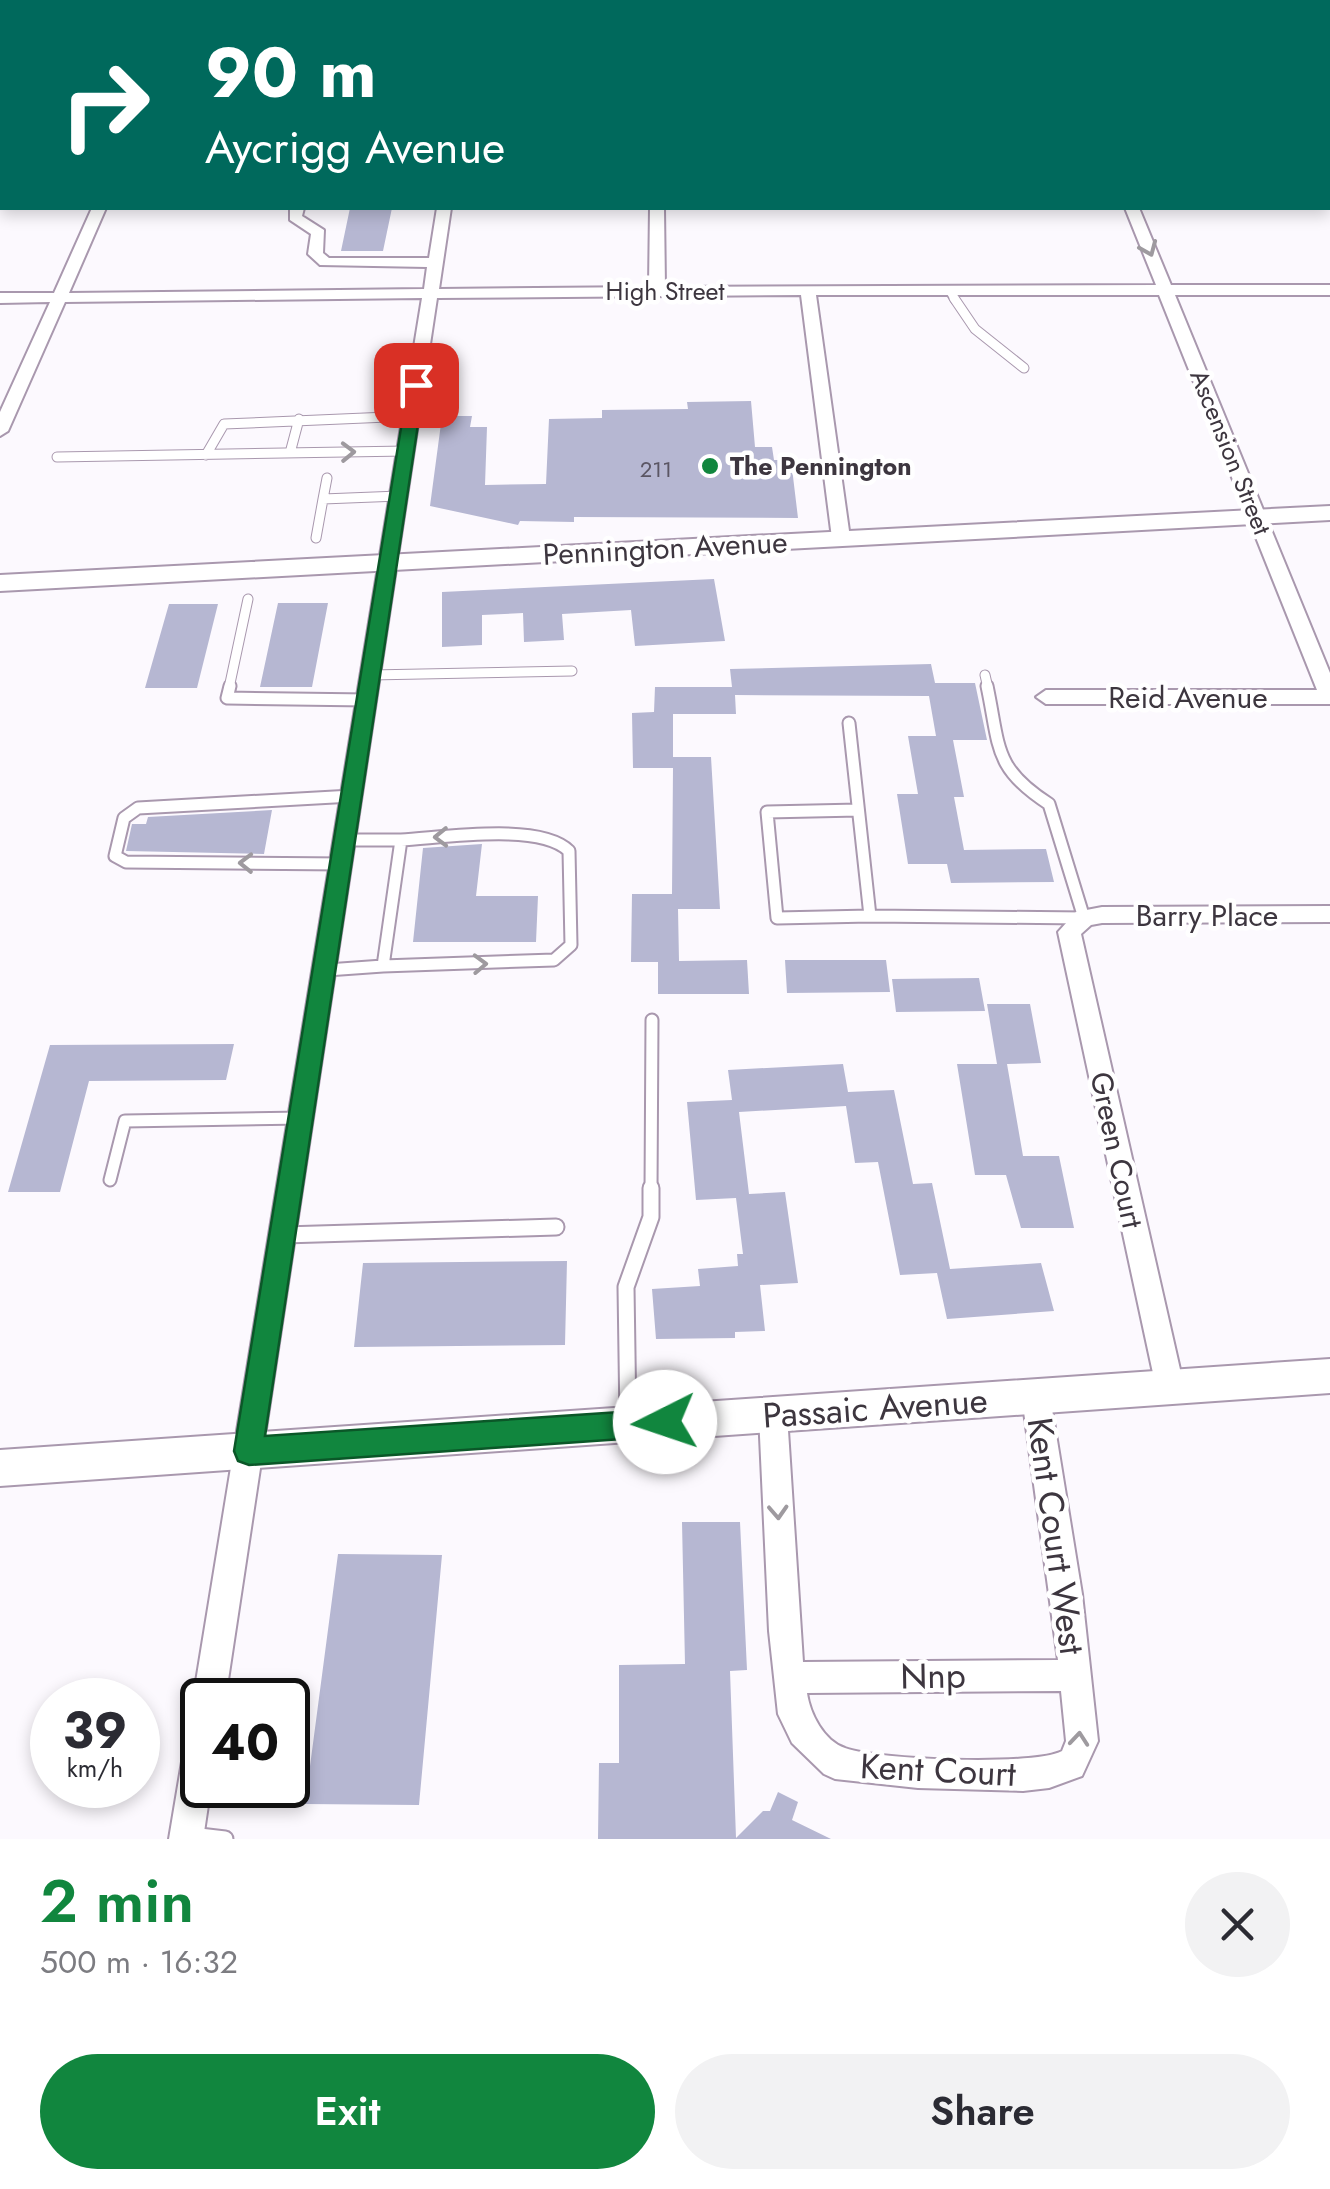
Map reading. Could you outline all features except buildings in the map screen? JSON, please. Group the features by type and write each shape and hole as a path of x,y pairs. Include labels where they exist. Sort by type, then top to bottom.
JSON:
{"street":[{"path":"2,420 98,210"},
{"path":"296,210 294,217 319,232 315,254 325,262 435,263"},
{"path":"212,1678 346,852 444,210"},
{"path":"657,291 658,210"},
{"name":"Ascension Street","path":"1133,210 1330,697"},
{"path":"808,290 841,538"},
{"name":"High Street","path":"0,298 808,290 1330,290"},
{"name":"Pennington Avenue","path":"0,583 1330,513"},
{"name":"Reid Avenue","path":"1046,697 1330,697"},
{"name":"Barry Place","path":"1084,918 1330,914"},
{"name":"Green Court","path":"1084,918 1069,932 1170,1388"},
{"name":"Passaic Avenue","path":"0,1468 1330,1376"},
{"name":"Kent Court West","path":"1036,1397 1068,1594 1075,1675"},
{"name":"Kent Court","path":"774,1415 794,1714 803,1732 835,1763 1028,1776 1064,1769 1076,1761 1082,1741 1075,1675"},
{"name":"Nnp","path":"790,1678 1075,1675"},
{"path":"186,1837 191,1808"}],"lane":[{"path":"948,290 975,329 1024,368"},
{"path":"206,454 224,424 411,416"},
{"path":"290,453 299,419"},
{"path":"56,457 406,451"},
{"path":"316,538 328,478"},
{"path":"324,500 399,496"},
{"path":"248,598 226,698 368,700"},
{"path":"372,676 572,671"},
{"path":"858,810 767,812 778,918 1084,918 1048,804 1016,783 1003,763 986,676"},
{"path":"849,723 870,916"},
{"path":"327,970 554,960 570,946 570,851 558,840 536,836 401,840 346,852 126,862 115,856 124,818 138,808 354,796"},
{"path":"383,966 401,840"},
{"path":"628,1425 626,1287 651,1217 652,1020"},
{"path":"110,1180 125,1121 303,1118"},
{"path":"284,1236 556,1227"},
{"path":"186,1837 225,1839"}],"place":[{"name":"The Pennington","path":"710,466"}],"route":[{"path":"416,385 348,840 249,1451 665,1422"}]}
